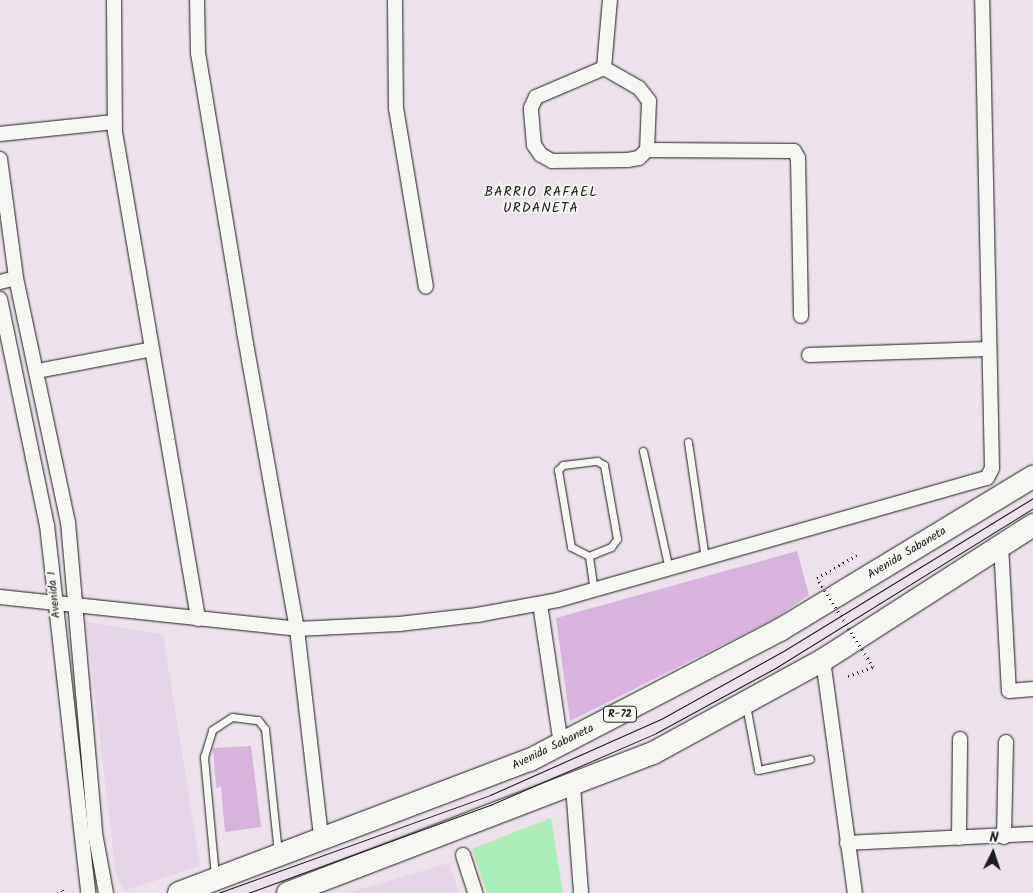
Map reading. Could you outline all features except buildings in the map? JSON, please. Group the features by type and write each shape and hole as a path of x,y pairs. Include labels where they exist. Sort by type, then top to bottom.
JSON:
{"main road":[{"name":"Avenida Sabaneta","path":"179,893 321,837 530,760 780,630 1033,477"},
{"path":"288,893 310,889 653,754 823,660 1033,524"}],"street":[{"path":"114,0 114,122 198,619"},
{"path":"198,0 198,53 245,342 297,628 321,837"},
{"path":"395,0 396,108 426,287"},
{"path":"604,68 610,0"},
{"path":"0,598 54,605 297,628 399,624 540,604 987,478 992,468 982,0"},
{"path":"604,68 639,88 649,101 647,150 639,158 628,160 552,161 541,155 534,145 531,108 536,97 604,68"},
{"path":"0,134 114,122"},
{"path":"647,150 794,152 798,158 801,316"},
{"path":"0,159 16,278 38,371 68,522 95,833 106,893"},
{"path":"0,282 16,278"},
{"name":"Avenida 1","path":"0,299 47,525 54,605 88,893"},
{"path":"38,371 152,349"},
{"path":"809,354 988,349"},
{"path":"29,439 50,434"},
{"path":"1001,546 1010,691 1033,690"},
{"path":"540,604 561,744"},
{"path":"823,660 855,893"},
{"path":"959,838 960,738"},
{"path":"1004,837 1006,742"},
{"path":"573,786 582,893"},
{"path":"848,843 1004,837 1033,834"},
{"path":"463,855 475,893"}],"lane":[{"path":"688,442 705,559"},
{"path":"643,451 669,569"},
{"path":"597,461 604,465 617,539 611,547 589,556 571,547 558,470 563,465 597,461"},
{"path":"589,556 594,590"},
{"path":"746,702 758,770 810,758"},
{"path":"216,879 204,757 212,730 232,717 258,720 265,729 278,855"}],"path":[{"path":"848,676 873,667 817,578 857,555"},
{"path":"58,893 63,892"}],"shaded area":[{"path":"86,622 163,634 200,866 124,891 116,875"},
{"path":"449,863 459,893 347,893"}],"green space":[{"path":"551,818 563,893 487,893 472,849"}],"tram line":[{"path":"218,893 490,795 661,719 785,650 1033,498"},
{"path":"248,893 490,805 656,733 777,667 1033,508"}],"district":[{"name":"BARRIO RAFAEL URDANETA","path":"541,200"}]}
